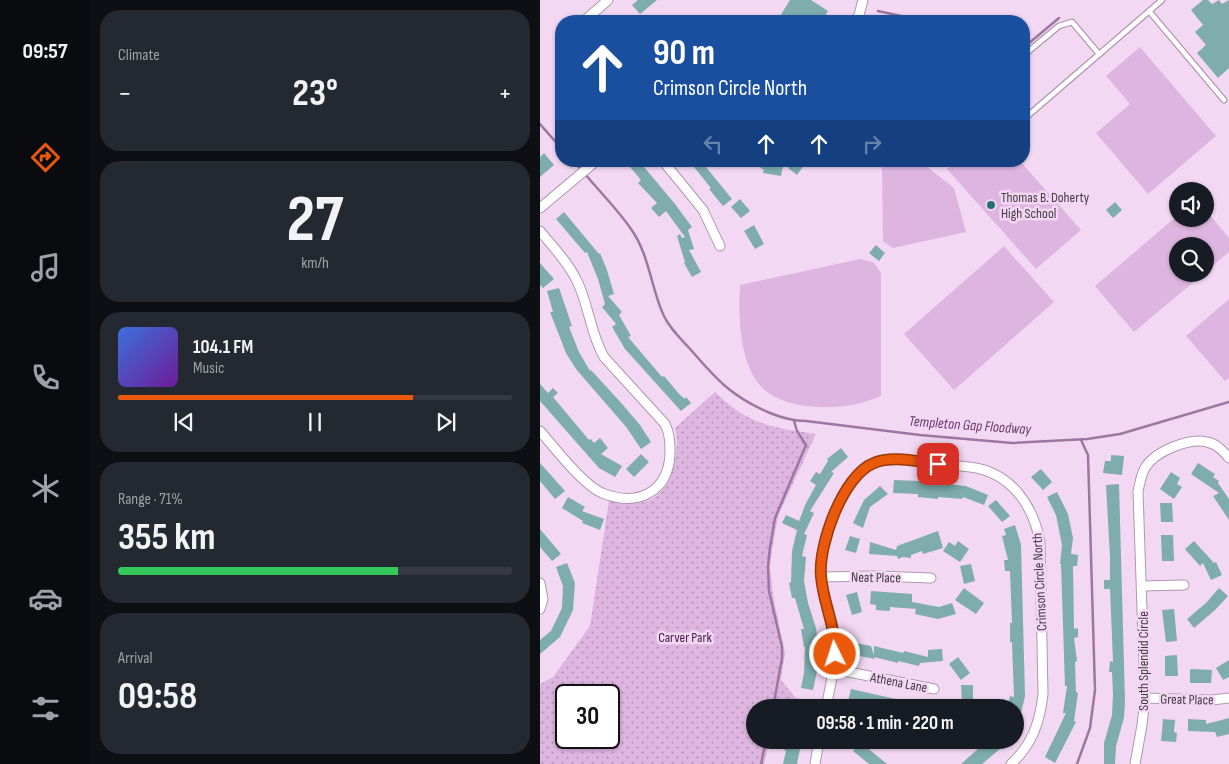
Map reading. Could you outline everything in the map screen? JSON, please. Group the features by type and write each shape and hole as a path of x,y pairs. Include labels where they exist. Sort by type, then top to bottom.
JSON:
{"street":[{"path":"591,15 608,0"},
{"path":"859,15 864,0"},
{"path":"540,208 589,167"},
{"path":"668,167 703,210 720,246"},
{"path":"540,231 568,266 577,281 597,345 604,357 662,420 667,429 670,459 662,481 647,495 634,498 620,498 601,492 585,481 540,431"},
{"name":"South Splendid Circle","path":"1134,764 1145,698 1138,491 1140,478 1151,460 1160,453 1190,442 1207,442 1221,449 1229,458"},
{"name":"Crimson Circle North","path":"828,699 834,669 834,634 821,577 821,566 824,541 854,477 873,463 885,460 975,468 1002,479 1023,498 1037,526 1040,542 1042,709 1034,733 1024,751 1011,764"},
{"name":"Neat Place","path":"821,577 931,578"},
{"path":"540,583 543,599 540,609"},
{"path":"1142,586 1184,585"},
{"name":"Athena Lane","path":"834,669 934,688"},
{"name":"Great Place","path":"1145,698 1212,700 1229,698"},
{"path":"815,764 818,749"}],"lane":[{"path":"1030,114 1162,0"},
{"path":"1149,11 1224,100"},
{"path":"1030,50 1059,26 1072,22 1099,54"}],"green space":[{"path":"1140,47 1216,136 1148,194 1096,133 1130,104 1106,76"},
{"path":"882,167 927,167 954,188 966,232 893,248 883,241"},
{"path":"949,167 1025,167 1081,230 1036,269 947,169"},
{"path":"1214,220 1229,238 1229,252 1214,264 1214,237 1169,237 1169,282 1193,282 1134,332 1095,286 1169,223 1169,227 1214,227"},
{"path":"1004,246 1054,302 954,390 904,334"},
{"path":"860,259 873,262 881,273 881,396 866,402 850,405 818,407 791,403 767,392 758,383 751,371 742,342 739,312 740,285"},
{"path":"1229,299 1229,378 1225,381 1186,336"},
{"name":"Carver Park","path":"715,392 738,411 761,423 773,427 816,434 778,516 770,566 773,595 785,653 781,680 796,698 801,699 746,699 746,749 768,749 764,764 540,764 540,684 553,677 590,626 609,501 622,503 645,502 661,492 672,472 677,436 675,428"}],"building":[{"path":"638,0 657,0 640,14 632,5"},
{"path":"790,0 811,0 828,11 826,15 781,15"},
{"path":"1203,0 1208,0 1212,4 1219,0 1222,4 1229,0 1229,68 1218,78 1197,53 1206,45 1195,32 1203,25 1191,10"},
{"path":"544,153 554,165 540,177 540,157"},
{"path":"630,167 644,167 692,227 688,230 694,249 689,250 701,272 692,277 684,263 677,236 680,234 682,238 685,237 666,211 659,217 651,208 657,203 638,183 641,180"},
{"path":"694,167 706,167 732,199 723,206 709,189 711,188"},
{"path":"759,167 783,167 781,176 763,173 764,170"},
{"path":"789,167 803,167 797,175"},
{"path":"740,199 750,211 741,218 731,207"},
{"path":"1115,202 1122,210 1113,218 1106,210"},
{"path":"564,212 600,253 614,294 608,296 622,312 619,315 631,336 628,337 662,377 664,376 680,395 685,399 686,397 691,403 681,411 625,349 612,327 616,324 602,307 605,304 598,279 587,252 585,253 556,219"},
{"path":"754,225 764,244 755,249 744,231"},
{"path":"876,245 885,253 879,261 869,253"},
{"path":"540,263 554,279 543,288 540,285"},
{"path":"559,288 572,326 569,327 579,352 590,371 623,405 651,442 641,449 627,428 576,369 566,353 550,312 553,312 547,291"},
{"path":"540,384 548,393 553,388 558,393 553,397 589,440 591,439 594,443 600,438 608,448 601,454 622,466 615,477 599,468 540,401"},
{"path":"841,448 848,457 831,472 834,473 810,511 814,513 804,534 807,535 802,556 806,557 804,581 818,643 817,671 813,690 801,688 804,673 805,647 801,629 804,629 795,598 792,598 789,583 791,582 792,551 797,530 782,523 786,515 799,521 816,485 810,481 816,472 820,474 828,461 827,459"},
{"path":"641,454 649,462 634,477 626,469"},
{"path":"1111,455 1124,456 1122,475 1103,473 1105,461 1111,461"},
{"path":"540,463 565,491 555,499 540,481"},
{"path":"1198,463 1215,474 1213,477 1219,481 1218,483 1229,499 1229,520 1213,496 1219,493 1191,474"},
{"path":"1041,469 1052,482 1043,490 1031,477"},
{"path":"1171,472 1180,478 1177,484 1182,487 1174,499 1160,489"},
{"path":"894,480 966,486 988,495 984,505 963,497 962,499 938,497 938,499 918,497 918,494 893,493"},
{"path":"1119,484 1125,701 1124,718 1116,746 1115,764 1104,764 1104,743 1112,715 1113,694 1112,672 1109,672 1110,661 1113,662 1110,589 1104,589 1104,580 1110,580 1106,485"},
{"path":"880,486 888,494 870,507 863,528 853,523 864,500"},
{"path":"1057,492 1068,514 1073,538 1071,554 1078,555 1077,566 1073,566 1074,629 1078,628 1078,637 1074,638 1077,661 1075,662 1076,692 1078,693 1074,721 1076,722 1055,763 1045,757 1066,713 1063,713 1067,686 1065,686 1060,564 1062,545 1056,515 1047,497"},
{"path":"568,497 585,507 582,511 604,519 600,530 582,523 583,521 562,508"},
{"path":"996,500 1010,516 1002,522 988,506"},
{"path":"1160,503 1172,503 1173,522 1161,522"},
{"path":"1015,525 1021,545 1024,700 1009,699 1010,696 1014,697 1012,642 1010,642 1010,623 1012,623 1010,571 1005,571 1004,560 1008,560 1002,536 1006,535 1004,529"},
{"path":"540,529 561,554 552,561 540,547"},
{"path":"938,531 943,548 923,554 922,551 911,555 911,558 903,557 898,559 897,556 869,554 870,542 896,550 897,546"},
{"path":"1161,535 1173,535 1174,561 1162,561"},
{"path":"850,536 860,539 856,553 845,550"},
{"path":"958,541 969,549 960,562 943,551 949,542 955,546"},
{"path":"1194,541 1214,563 1216,562 1222,575 1211,580 1203,563 1200,566 1185,549"},
{"path":"567,563 575,583 573,610 560,637 540,654 540,640 551,631 562,608 563,586 556,567"},
{"path":"971,564 975,581 964,584 960,566"},
{"path":"964,588 984,603 976,614 955,600"},
{"path":"1219,588 1228,596 1194,628 1187,619 1206,603"},
{"path":"871,591 912,594 912,602 939,607 952,603 956,614 938,619 915,614 916,609 890,607 890,611 876,610 876,605 870,604"},
{"path":"857,592 862,612 852,615 846,595"},
{"path":"1174,609 1177,641 1166,642 1162,610"},
{"path":"856,643 871,646 874,655 874,646 928,657 928,650 942,649 943,661 920,663 919,666 854,655"},
{"path":"1177,655 1178,676 1165,676 1165,656"},
{"path":"958,657 970,673 961,680 949,664"},
{"path":"1229,660 1229,677 1223,680 1216,668"},
{"path":"1190,669 1212,670 1211,683 1190,683"},
{"path":"961,685 973,685 973,699 962,699"},
{"path":"851,689 896,699 848,699"},
{"path":"1229,718 1229,734 1217,737 1215,732 1188,731 1188,719 1206,720 1206,724"},
{"path":"1163,719 1175,720 1174,732 1177,733 1176,742 1161,741"},
{"path":"800,749 797,764 783,764 786,751 784,750"},
{"path":"855,749 869,749 887,764 869,764 853,751"},
{"path":"978,749 1000,749 982,764 961,764"}],"waterway":[{"path":"878,11 896,15"},
{"path":"1030,42 1059,18"},
{"name":"Templeton Gap Floodway","path":"540,124 555,141"},
{"name":"Templeton Gap Floodway","path":"585,174 620,215 637,239 646,260 659,304 672,329 726,387 745,401 770,413 788,419 920,435 1012,443 1087,439 1120,434 1229,402"},
{"name":"Templeton Gap Floodway","path":"775,699 782,658 782,647 769,591 768,567 775,518 806,445 797,431 794,421"},
{"path":"1077,764 1090,728 1095,690 1088,455 1081,440"},
{"name":"Templeton Gap Floodway","path":"761,764 764,749"}],"place":[{"name":"Thomas B. Doherty High School","path":"991,205"}],"route":[{"path":"835,654 834,634 824,593 821,566 824,541 848,487 854,477 873,463 885,460 901,460 938,464"}]}
